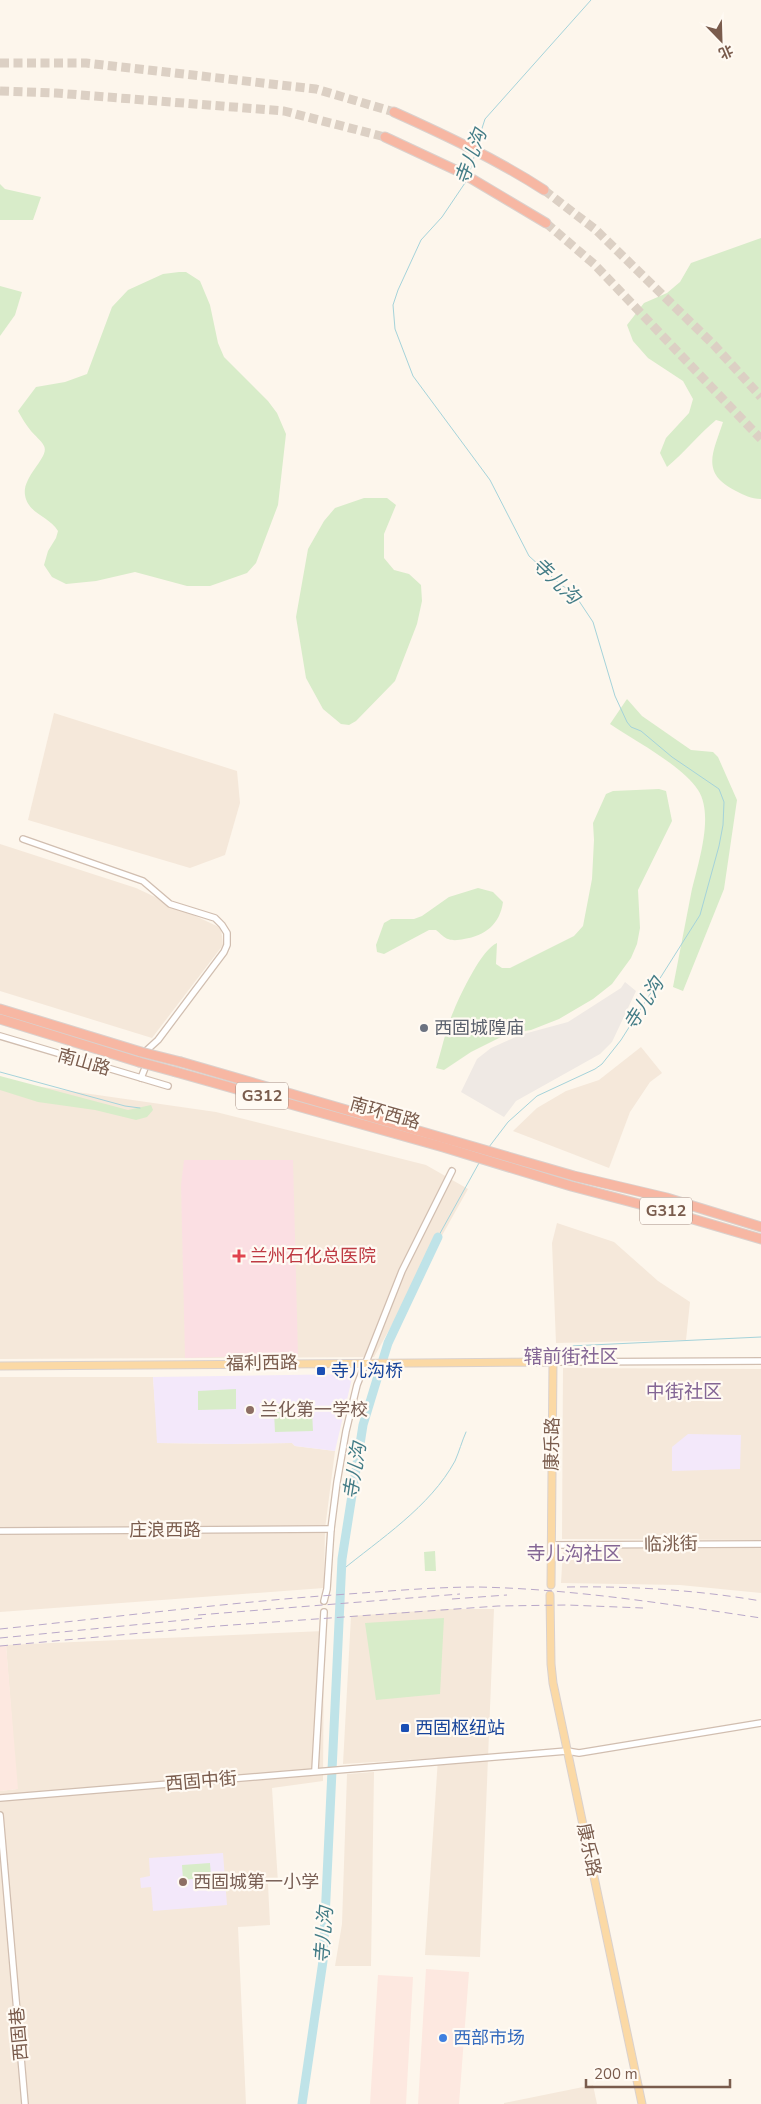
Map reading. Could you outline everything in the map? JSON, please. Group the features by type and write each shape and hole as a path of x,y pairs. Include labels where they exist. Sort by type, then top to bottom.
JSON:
{"highway":[{"path":"394,112 502,165 544,190"},
{"path":"385,137 462,173 546,223"},
{"name":"南环西路","path":"0,1009 141,1052 366,1116 445,1143"},
{"name":"南环西路","path":"0,1019 139,1062 347,1120 667,1198 761,1227"},
{"name":"南环西路","path":"501,1159 552,1181 761,1238"}],"main road":[{"name":"福利西路","path":"0,1366 553,1362"},
{"name":"康乐路","path":"551,1585 553,1362"},
{"name":"康乐路","path":"550,1596 552,1674 642,2104"}],"street":[{"path":"23,839 143,881 170,904 215,918 226,930 228,941 224,952 158,1040 147,1050 144,1079"},
{"name":"南山路","path":"0,1036 168,1086"},
{"path":"324,1601 327,1589 331,1529 346,1431 366,1362 394,1290 418,1236 436,1205 452,1171"},
{"path":"553,1362 761,1362"},
{"name":"庄浪西路","path":"0,1531 331,1529"},
{"name":"临洮街","path":"551,1546 761,1544"},
{"path":"315,1770 324,1612"},
{"name":"西固中街","path":"0,1798 146,1787 439,1760 567,1751 579,1753 761,1723"},
{"name":"西固巷","path":"0,1815 25,2104"}],"shaded area":[{"path":"54,713 237,771 240,803 225,855 190,868 28,820"},
{"path":"0,844 136,888 221,928 223,945 152,1038 0,991"},
{"path":"625,982 636,991 612,1042 600,1054 516,1101 504,1117 461,1092 477,1059 491,1048 520,1035 568,1022 621,988"},
{"path":"641,1047 662,1073 650,1082 630,1112 609,1168 513,1131 537,1108 566,1091 599,1080"},
{"path":"0,1081 216,1112 426,1165 468,1189 374,1357 0,1359"},
{"name":"兰州石化总医院","path":"184,1160 293,1160 298,1355 185,1358 181,1185"},
{"path":"557,1223 614,1242 658,1281 690,1302 686,1340 556,1343 552,1243"},
{"path":"563,1368 761,1369 761,1540 562,1539"},
{"name":"兰化第一学校","path":"353,1374 335,1451 295,1446 292,1443 157,1443 153,1377"},
{"path":"0,1377 153,1377 158,1443 292,1443 295,1446 335,1451 325,1529 324,1588 0,1612"},
{"path":"688,1434 741,1435 740,1469 672,1471 672,1447"},
{"path":"761,1548 761,1593 680,1585 561,1583 563,1549"},
{"path":"448,1609 494,1609 480,1957 425,1955 438,1758 343,1764 351,1616"},
{"path":"324,1631 323,1781 272,1788 278,1883 268,1884 270,1925 238,1927 246,2104 0,2104 0,1791 17,1789 6,1645"},
{"path":"6,1645 18,1789 0,1791 0,1646"},
{"path":"374,1772 371,1966 335,1966 342,1924 347,1774"},
{"name":"西固城第一小学","path":"223,1853 227,1905 153,1911 151,1887 141,1888 140,1878 150,1876 149,1858"},
{"name":"西部市场","path":"426,1969 469,1972 459,2104 418,2104"},
{"path":"378,1975 413,1977 406,2104 370,2104"},
{"path":"593,2085 597,2104 504,2104 504,2103"}],"green space":[{"path":"0,184 5,189 41,197 33,220 0,220"},
{"path":"761,238 761,499 751,498 724,484 717,477 713,469 713,452 723,422 716,420 667,467 660,453 666,438 689,413 693,399 683,381 648,358 633,341 627,325 644,303 667,293 680,282 691,263"},
{"path":"186,272 200,281 210,305 218,343 224,357 268,401 277,413 286,434 278,505 256,563 247,573 210,586 187,586 135,572 96,581 66,584 52,577 44,565 48,551 58,531 30,507 25,495 25,488 45,450 43,444 29,429 18,411 36,387 65,382 87,374 112,307 128,290 163,274"},
{"path":"0,286 22,292 15,315 0,336"},
{"path":"364,498 387,498 396,505 384,534 384,558 394,570 409,574 421,585 422,601 417,624 395,681 356,721 349,725 341,724 323,709 306,678 296,617 308,549 324,521 335,508"},
{"path":"627,699 642,716 691,750 713,752 718,757 737,800 724,889 683,991 673,987 703,841 705,813 703,801 698,790 681,772 658,754 610,724"},
{"path":"659,789 666,791 672,821 638,890 640,928 637,944 631,958 612,984 593,999 559,1019 531,1030 507,1034 471,1052 444,1070 436,1068 457,1002 479,962 491,947 497,943 496,964 502,968 510,968 574,936 583,926 592,879 593,823 606,794 613,791"},
{"path":"478,888 493,892 503,902 499,917 485,932 460,940 450,940 436,930 429,930 384,954 377,952 376,945 384,923 391,919 414,919 422,916 449,897"},
{"path":"0,1076 128,1110 151,1105 153,1110 147,1117 136,1120 95,1110 38,1102 0,1090"},
{"path":"236,1389 236,1409 198,1410 198,1391"},
{"path":"312,1411 313,1431 275,1432 274,1412"},
{"path":"435,1551 436,1571 425,1571 424,1552"},
{"path":"444,1618 440,1694 376,1700 365,1623"},
{"path":"210,1863 211,1877 183,1880 182,1865"}],"waterway":[{"name":"寺儿沟","path":"476,147 485,119 591,0"},
{"name":"寺儿沟","path":"469,174 475,154"},
{"name":"寺儿沟","path":"467,180 442,217 421,240 393,305 395,329 413,376 490,480 529,556 561,585 573,592 593,622 615,696 627,722 672,757 719,789 724,802 723,825 719,846 700,915 621,1040 602,1064 595,1069 537,1096 508,1122 489,1147"},
{"path":"0,1072 125,1106 140,1108"},
{"name":"寺儿沟","path":"438,1237 479,1163"},
{"name":"寺儿沟","path":"302,2104 323,1961 342,1559 363,1425 388,1343 438,1237"},
{"path":"570,1346 761,1337"},
{"path":"341,1571 388,1534 432,1493 445,1478 455,1461 466,1432"}],"tunnel":[{"path":"0,63 86,63 316,89 394,112"},
{"path":"0,91 56,93 284,111 385,137"},
{"path":"544,190 596,230 714,345 761,397"},
{"path":"546,223 594,264 761,439"}],"railway":[{"path":"0,1629 304,1597 462,1587 514,1588 585,1594 761,1618"},
{"path":"567,1587 616,1587 664,1590 713,1594 761,1601"},
{"path":"198,1615 460,1594"},
{"path":"452,1599 507,1595"},
{"path":"0,1646 218,1626 498,1606 567,1605 643,1608"},
{"path":"0,1638 205,1618"}],"place":[{"name":"西固城隍庙","path":"424,1028"},
{"name":"兰州石化总医院","path":"239,1256"},
{"name":"寺儿沟桥","path":"321,1371"},
{"name":"兰化第一学校","path":"250,1410"},
{"name":"西固枢纽站","path":"405,1728"},
{"name":"西固城第一小学","path":"183,1882"},
{"name":"西部市场","path":"443,2038"}],"district":[{"name":"辖前街社区","path":"571,1357"},
{"name":"中街社区","path":"684,1392"},
{"name":"寺儿沟社区","path":"574,1554"}]}
